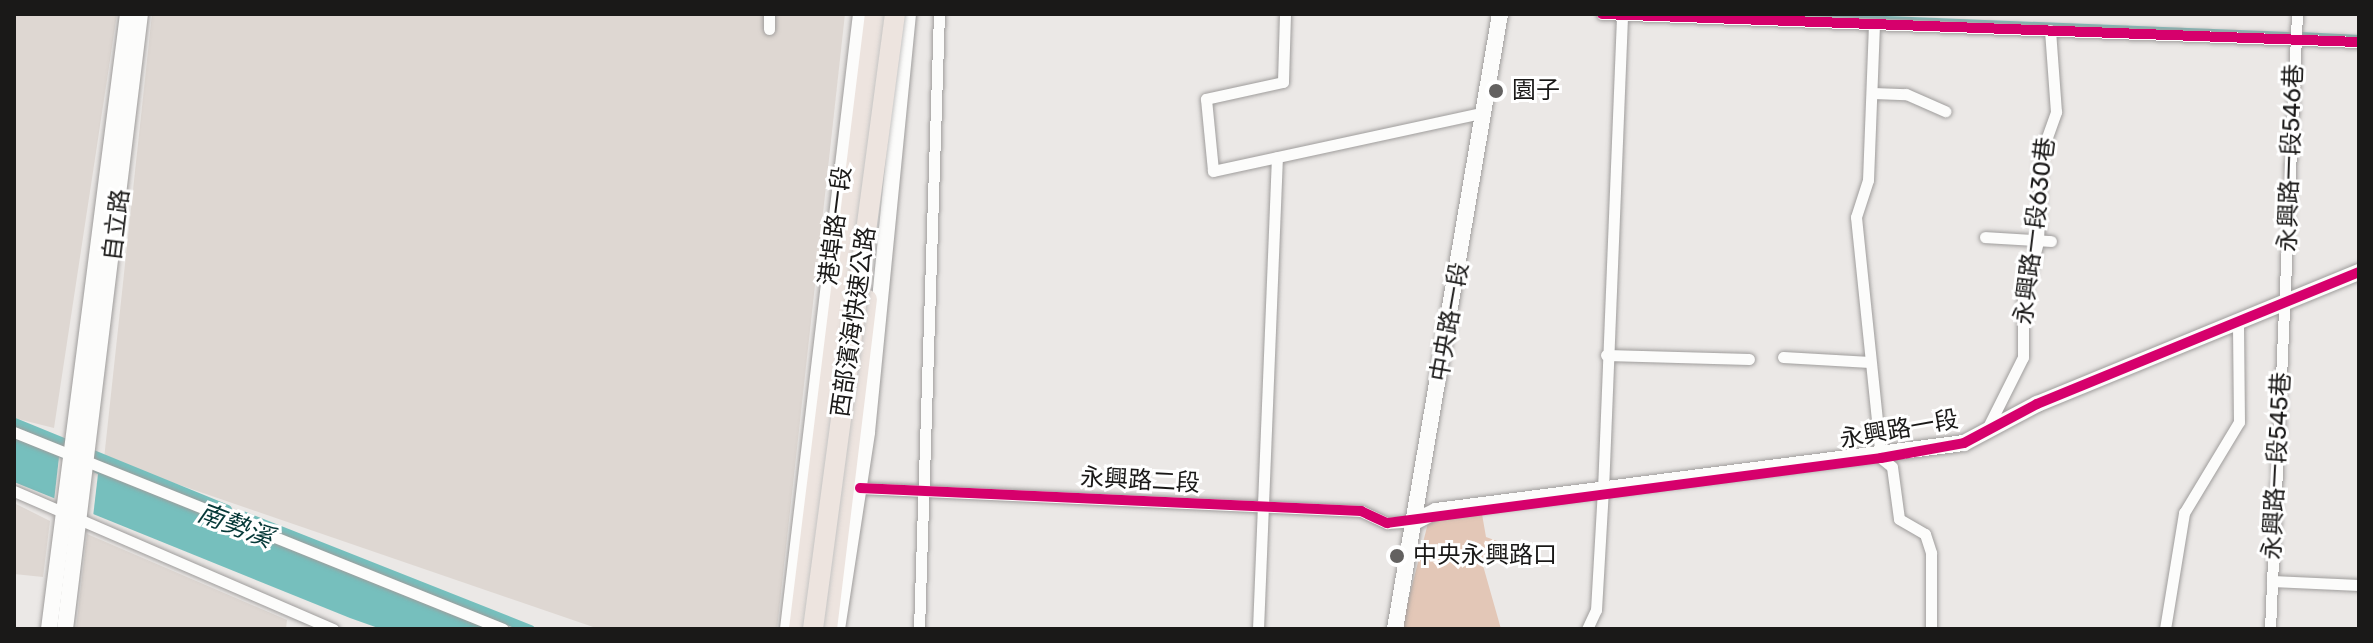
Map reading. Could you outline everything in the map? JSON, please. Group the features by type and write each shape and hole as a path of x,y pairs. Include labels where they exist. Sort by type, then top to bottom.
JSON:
{"highway":[{"path":"799,629 877,14"},
{"name":"西部濱海快速公路","path":"805,629 877,14"},
{"name":"西部濱海快速公路","path":"815,629 895,14"},
{"path":"827,629 885,100"}],"street":[{"name":"自立路","path":"79,461 76,423 128,14"},
{"name":"自立路","path":"79,461 90,436 140,14"},
{"path":"769,14 769,29"},
{"name":"港埠路一段","path":"788,629 861,14"},
{"name":"港埠路一段","path":"815,629 887,14"},
{"name":"港埠路一段","path":"837,629 860,488 908,14"},
{"path":"919,629 926,491 939,14"},
{"path":"1285,14 1283,82 1206,99 1213,171 1481,113"},
{"name":"中央路一段","path":"1395,629 1416,521 1481,113 1500,14"},
{"path":"1602,14 2359,42"},
{"name":"永興路一段546巷","path":"2285,303 2297,14"},
{"path":"1587,629 1596,610 1603,490 1622,15"},
{"path":"1874,24 1873,93 1861,204 1856,217 1881,458 1892,467 1899,519 1925,534 1931,553 1931,629"},
{"name":"永興路一段630巷","path":"1988,427 2023,357 2023,299 2038,242 2041,154 2056,112 2050,30"},
{"path":"1873,93 1906,94 1945,111"},
{"path":"1258,629 1277,157"},
{"path":"1985,237 2051,241"},
{"name":"永興路一段","path":"1416,521 1436,511 1881,458 1964,443 1988,427 2238,327 2285,303 2359,272"},
{"name":"永興路一段545巷","path":"2270,629 2285,303"},
{"path":"2165,629 2184,513 2239,422 2238,327"},
{"path":"1606,355 1749,359"},
{"path":"1783,357 1870,362"},
{"path":"14,432 79,461 503,629"},
{"path":"65,629 72,515 79,461"},
{"name":"永興路二段","path":"860,488 1263,507 1416,521"},
{"path":"14,491 333,629"},
{"path":"49,629 72,515"},
{"path":"2272,581 2359,585"}],"shaded area":[{"path":"14,14 117,14 54,428 14,418"},
{"path":"152,14 845,14 777,629 599,629 104,459"},
{"path":"14,503 50,521 43,577 14,574"},
{"path":"1482,514 1486,537 1500,542 1494,559 1482,562 1501,629 1401,629 1429,519"},
{"path":"87,534 287,620 286,629 76,629"}],"water":[{"name":"南勢溪","path":"14,436 511,629 381,629 350,618 14,482"}],"pier":[{"path":"59,457 98,474 93,517 54,501"}],"waterway":[{"path":"1812,14 2291,33"},
{"path":"2299,33 2359,36"},
{"name":"南勢溪","path":"14,422 227,509"},
{"name":"南勢溪","path":"242,515 530,629"}],"cycle path":[{"path":"1602,14 2359,42"},
{"path":"860,488 1361,511 1387,523 1881,458 1964,443 2037,404 2359,272"}],"place":[{"name":"園子","path":"1496,91"},
{"name":"中央永興路口","path":"1397,556"}]}
